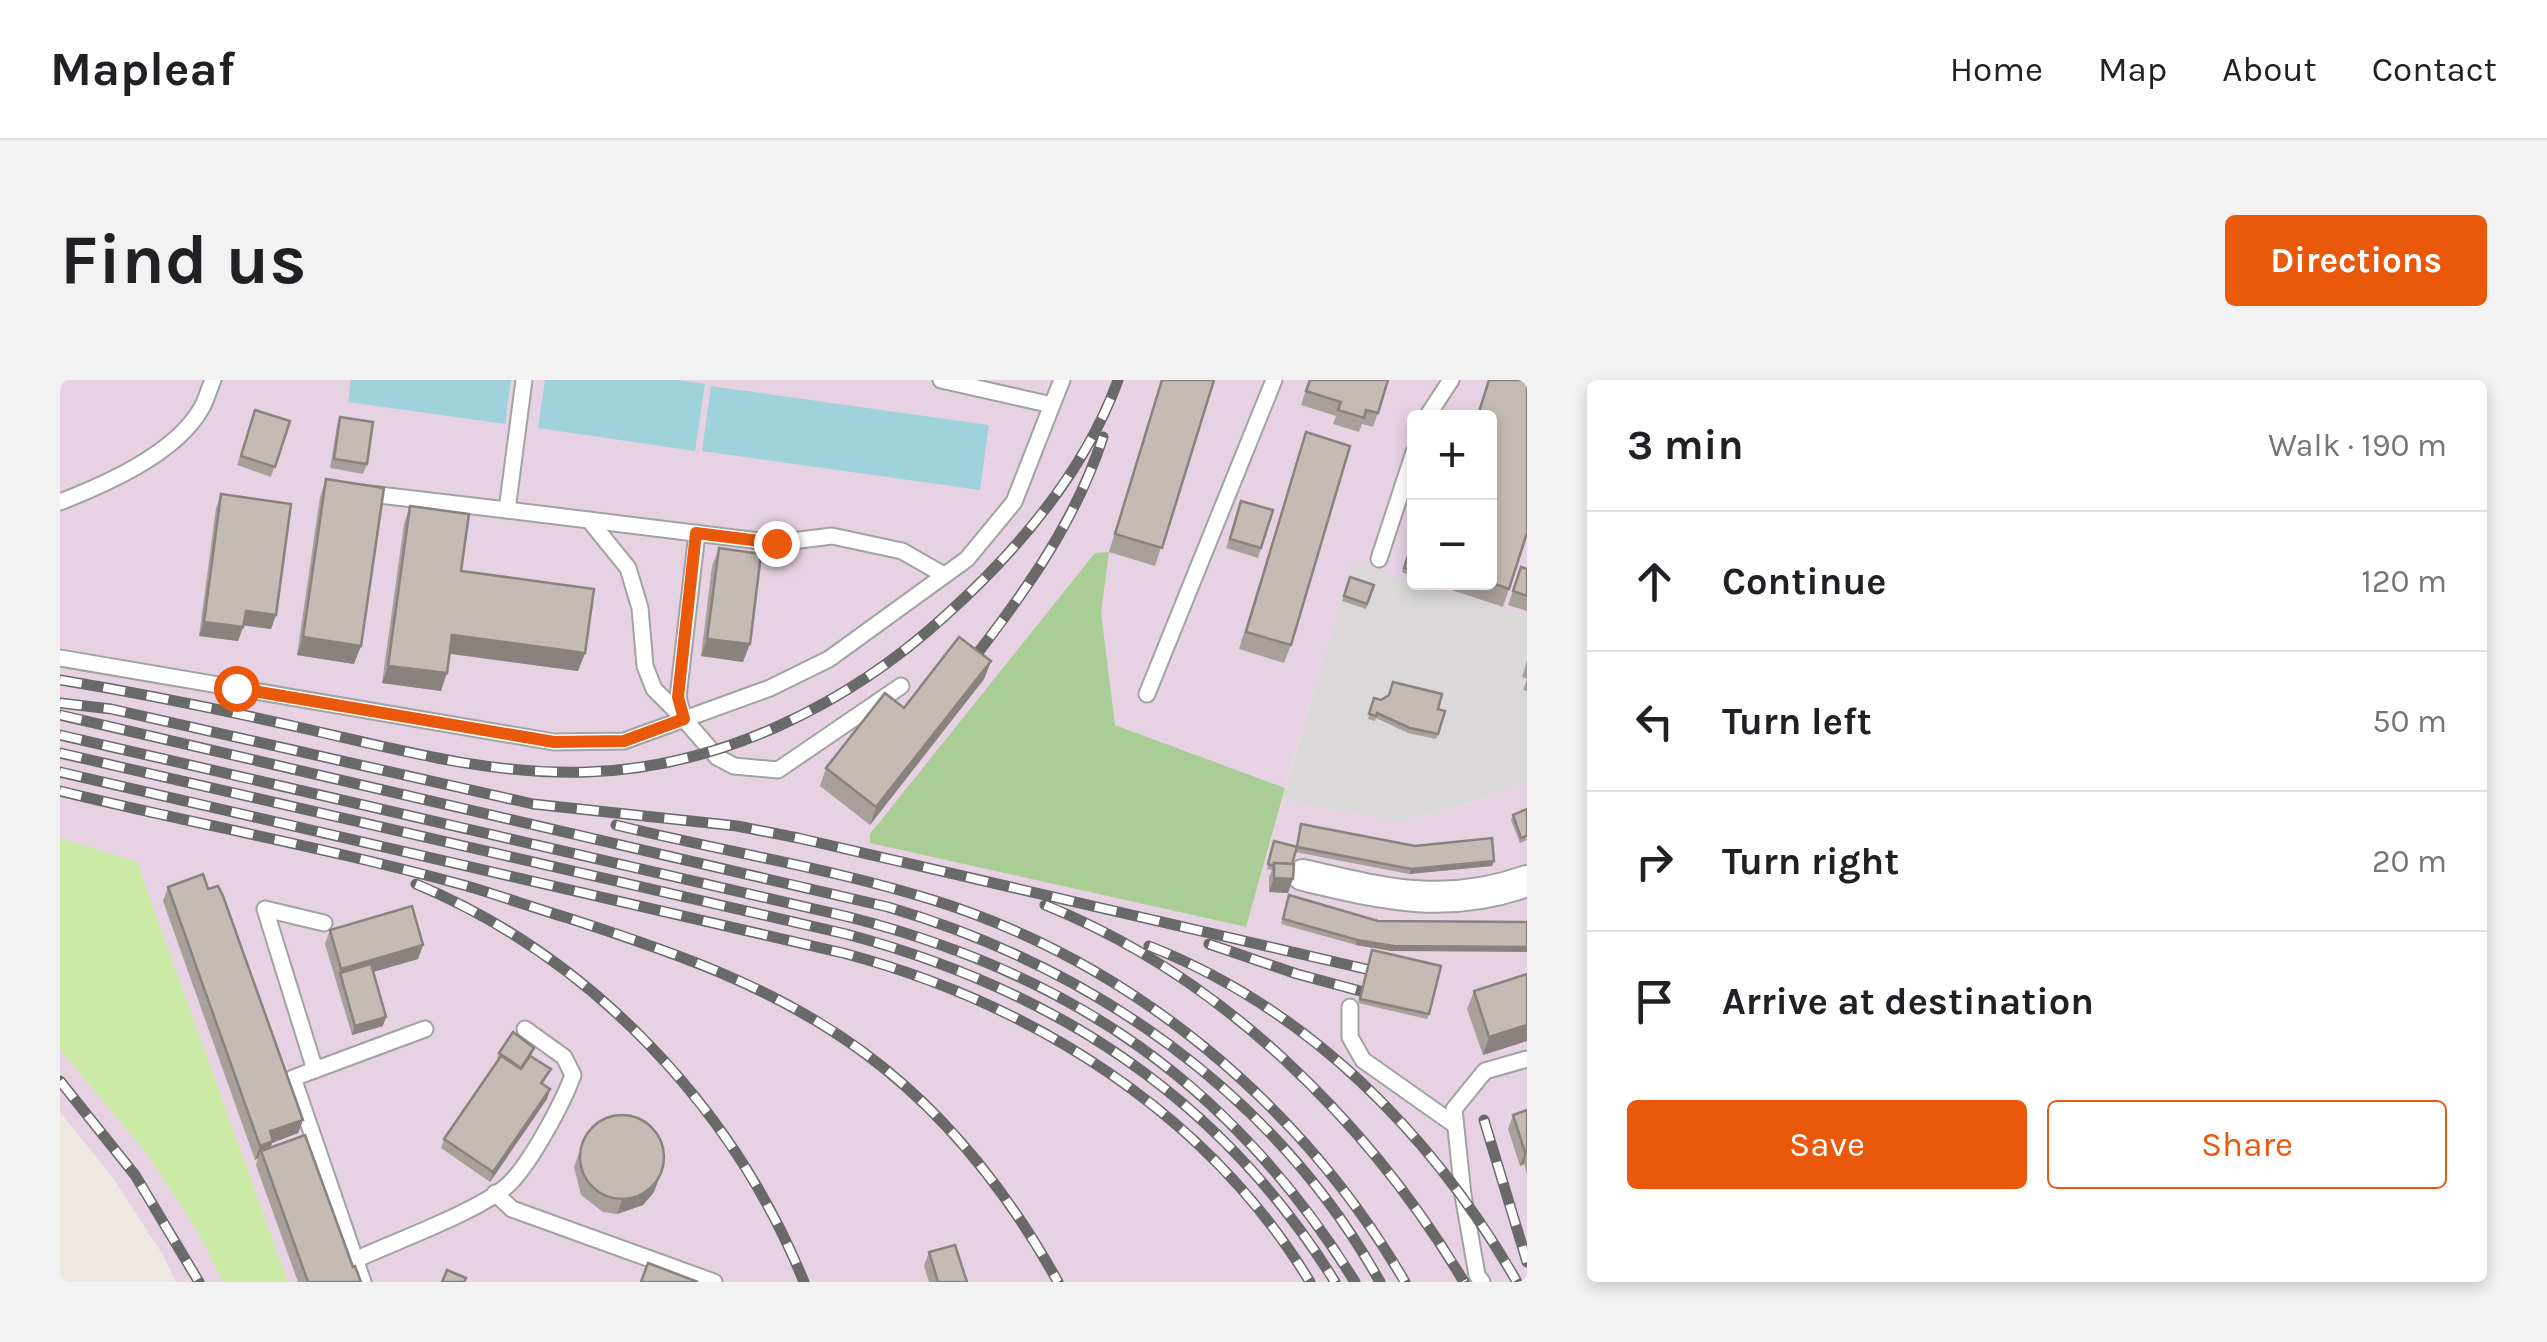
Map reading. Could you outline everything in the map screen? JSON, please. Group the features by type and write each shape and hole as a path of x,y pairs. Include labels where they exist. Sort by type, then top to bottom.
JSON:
{"street":[{"path":"1302,875 1393,896 1461,897 1527,881"}],"lane":[{"path":"60,502 123,476 181,432 201,410 212,380"},
{"path":"507,510 524,380"},
{"path":"941,380 1052,405"},
{"path":"60,658 554,742 624,741 770,688 829,659 967,558 1014,502 1062,380"},
{"path":"1147,694 1274,380"},
{"path":"1431,410 1451,380"},
{"path":"1380,559 1407,474"},
{"path":"340,490 776,543 832,536 902,551 944,576"},
{"path":"589,520 628,568 640,608 645,666 654,689 717,757 734,766 778,770 901,686"},
{"path":"684,719 678,697 696,533"},
{"path":"315,1070 265,909 324,923"},
{"path":"1350,1006 1350,1037 1363,1060 1456,1125"},
{"path":"363,1282 294,1078 425,1029"},
{"path":"355,1260 472,1207 510,1184 563,1104 572,1074 564,1057 525,1029"},
{"path":"1474,1280 1454,1109 1485,1071 1527,1059"},
{"path":"495,1193 512,1208 714,1282"}],"shaded area":[{"path":"60,380 1527,380 1527,615 1441,590 1497,590 1497,410 1407,410 1407,580 1351,564 1285,788 1115,725 871,842 1245,927 1282,800 1398,822 1471,803 1527,781 1527,1282 288,1282 137,863 60,838"},
{"path":"1351,563 1407,580 1407,590 1442,590 1527,615 1527,781 1470,803 1398,822 1282,800"},
{"path":"60,1049 147,1154 199,1234 223,1282 176,1282 113,1178 60,1112"}],"green space":[{"path":"1109,552 1101,613 1115,725 1285,788 1246,927 870,843 870,834 1095,553"},
{"path":"60,838 137,862 288,1282 223,1282 199,1234 147,1154 60,1049"}],"water":[{"path":"351,380 511,380 505,424 348,402"},
{"path":"545,380 678,380 705,384 695,451 538,428"},
{"path":"711,386 989,425 980,490 702,451"}],"building":[{"path":"1162,380 1214,380 1162,548 1115,534"},
{"path":"1310,380 1388,380 1378,413 1366,410 1364,418 1338,410 1341,402 1306,391"},
{"path":"1489,380 1527,380 1527,533 1509,589 1497,585 1497,410 1480,410"},
{"path":"255,410 290,421 275,467 241,456"},
{"path":"340,417 373,422 367,464 334,459"},
{"path":"1306,432 1350,446 1291,645 1246,632"},
{"path":"326,479 384,488 361,646 303,637"},
{"path":"221,494 291,504 276,615 246,611 243,627 204,622"},
{"path":"1241,501 1273,510 1261,548 1230,539"},
{"path":"410,506 469,514 461,571 594,589 585,653 452,635 447,673 388,666"},
{"path":"719,548 761,554 750,644 707,639"},
{"path":"1521,567 1527,569 1527,596 1513,591"},
{"path":"1350,577 1374,585 1367,604 1344,596"},
{"path":"959,637 991,661 876,807 826,768 885,693 904,708"},
{"path":"1393,682 1442,694 1438,709 1445,711 1438,734 1410,728 1377,713 1369,714 1374,698 1381,700 1389,695"},
{"path":"1527,809 1527,836 1521,838 1513,815"},
{"path":"1301,824 1415,846 1492,838 1494,861 1411,869 1297,847"},
{"path":"1274,841 1297,847 1292,864 1268,864"},
{"path":"1274,863 1294,864 1293,879 1274,878"},
{"path":"203,874 208,889 218,886 223,896 303,1120 270,1131 273,1141 260,1146 168,887"},
{"path":"1289,895 1378,921 1527,922 1527,947 1394,946 1357,940 1283,919"},
{"path":"412,906 423,945 341,969 330,930"},
{"path":"1372,950 1441,966 1429,1014 1360,999"},
{"path":"371,964 386,1017 355,1026 340,973"},
{"path":"1527,974 1527,1025 1489,1037 1474,991"},
{"path":"513,1032 534,1048 521,1068 499,1053"},
{"path":"501,1056 521,1069 530,1056 551,1069 541,1083 550,1089 493,1172 444,1139"},
{"path":"1527,1110 1527,1151 1525,1152 1513,1115"},
{"path":"622,1115 645,1122 657,1134 664,1157 657,1180 645,1192 622,1199 599,1192 587,1180 580,1157 587,1134 599,1122"},
{"path":"305,1135 361,1282 308,1282 261,1151"},
{"path":"955,1245 967,1282 938,1282 929,1252"},
{"path":"648,1263 698,1282 641,1282"},
{"path":"447,1270 466,1278 464,1282 442,1282"}],"railway":[{"path":"60,680 482,766 587,772 637,768 686,758 733,744 825,703 868,677 946,615 998,564 1046,508 1087,446 1118,380"},
{"path":"963,672 1044,560 1077,501 1103,437"},
{"path":"60,703 111,709 533,804 737,826 798,838 1396,976"},
{"path":"60,715 888,907 1036,964 1106,1002 1171,1046 1232,1096 1288,1152 1337,1214 1380,1282"},
{"path":"60,735 849,917 930,941 1005,970 1075,1006 1140,1047 1200,1095 1256,1150 1307,1212 1355,1282"},
{"path":"60,753 846,934 922,957 994,986 1062,1020 1125,1059 1185,1105 1240,1157 1290,1216 1335,1282"},
{"path":"60,772 843,953 981,1002 1046,1034 1108,1072 1167,1116 1220,1166 1268,1221 1310,1282"},
{"path":"60,791 467,886 646,944 758,990 863,1052 921,1101 996,1186 1058,1282"},
{"path":"616,825 855,878 933,900 1006,927 1076,961 1142,1001 1204,1047 1262,1099 1315,1156 1363,1217 1405,1282"},
{"path":"416,884 480,915 540,952 597,996 649,1045 696,1098 738,1156 774,1218 804,1282"},
{"path":"1045,905 1110,935 1171,971 1230,1013 1284,1060 1383,1165 1464,1282"},
{"path":"1209,944 1297,974 1386,998"},
{"path":"1149,946 1207,972 1262,1004 1362,1082 1447,1176 1517,1282"},
{"path":"60,1081 135,1175 199,1282"},
{"path":"1484,1120 1527,1262"}],"route":[{"path":"236,688 554,742 624,741 684,719 678,697 696,533 776,543"}]}
